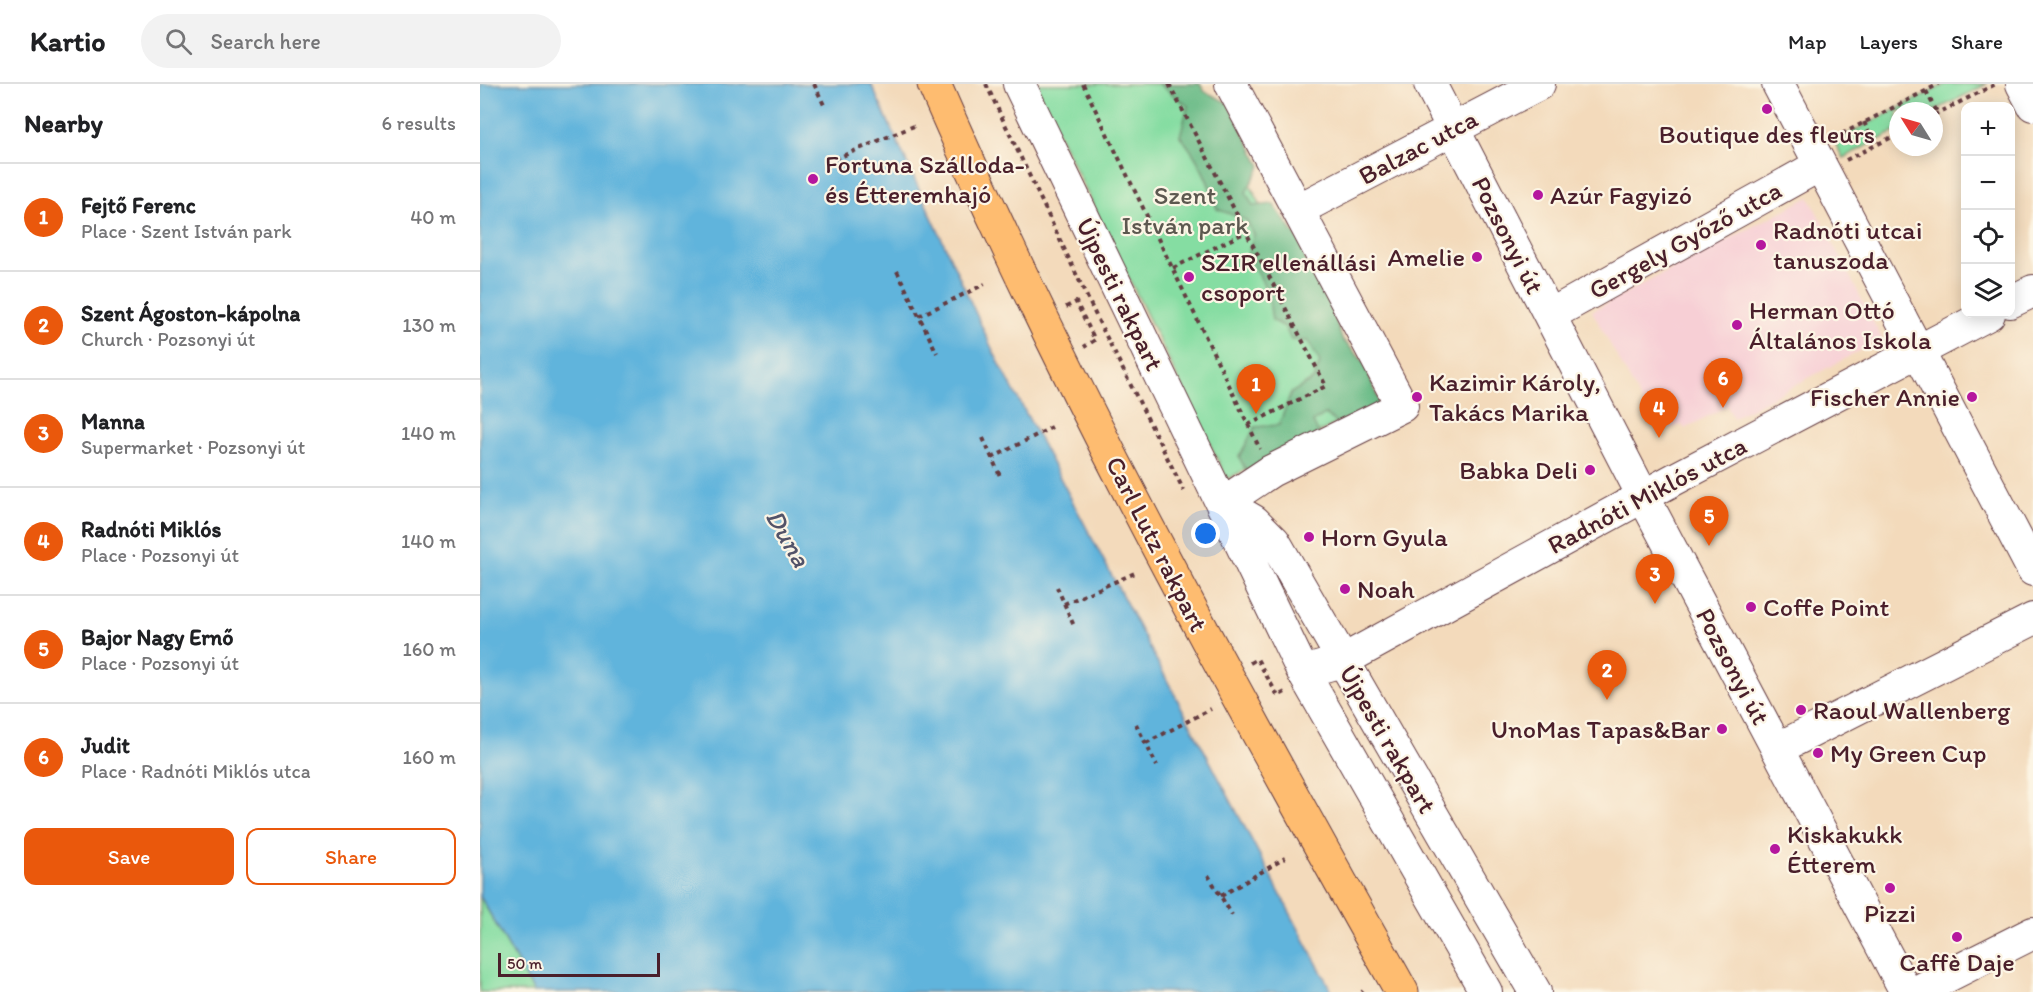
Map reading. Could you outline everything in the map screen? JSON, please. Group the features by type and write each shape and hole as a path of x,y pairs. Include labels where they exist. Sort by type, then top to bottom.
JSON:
{"main road":[{"name":"Carl Lutz rakpart","path":"934,84 1042,318 1156,544 1260,738 1402,992"}],"street":[{"name":"Újpesti rakpart","path":"1019,84 1200,463 1223,503 1304,672 1486,992"},
{"path":"1223,503 1271,471 1402,406 1231,84"},
{"name":"Pozsonyi út","path":"1430,84 1643,496 1906,992"},
{"name":"Balzac utca","path":"1298,210 1539,84"},
{"path":"1778,84 2033,570"},
{"path":"2022,84 2033,105"},
{"name":"Gergely Győző utca","path":"1550,315 1682,252 1819,162"},
{"path":"2015,300 2033,291"},
{"name":"Radnóti Miklós utca","path":"1304,672 1342,661 1643,496 1981,318"},
{"name":"Újpesti rakpart","path":"1223,503 1265,530 1535,992"},
{"path":"1777,749 2033,619"},
{"path":"1916,992 2033,933"}],"path":[{"path":"814,84 825,107"},
{"path":"1083,84 1271,471"},
{"path":"1169,84 1326,386 1248,425"},
{"path":"1819,162 1864,122 1939,84"},
{"path":"1943,110 1995,84"},
{"path":"1926,91 1931,102"},
{"path":"1864,122 1875,145"},
{"path":"835,159 914,126"},
{"path":"1819,162 1875,145 1889,138"},
{"path":"1173,268 1246,232"},
{"path":"897,271 937,353"},
{"path":"919,316 985,284"},
{"path":"1076,302 1095,340"},
{"path":"992,458 1056,425"},
{"path":"983,438 1000,476"},
{"path":"1064,604 1135,573"},
{"path":"1056,587 1074,626"},
{"path":"1257,659 1278,696"},
{"path":"1146,743 1211,709"},
{"path":"1136,724 1157,766"},
{"path":"1221,896 1285,858"},
{"path":"1208,875 1232,915"}],"shaded area":[{"name":"Herman Ottó Általános Iskola","path":"1809,197 1882,339 1733,418 1727,406 1685,429 1682,425 1658,431 1592,311"}],"green space":[{"name":"Szent István park","path":"1034,84 1196,84 1369,407 1227,479"},
{"path":"1159,84 1200,84 1204,91 1228,103 1261,166 1246,192 1253,206 1273,204 1302,244 1307,267 1330,302 1342,339 1364,362 1378,399 1378,409 1337,423 1325,414 1313,422 1321,439 1248,474 1239,457 1255,427 1279,425 1291,393 1314,379 1320,362 1308,341 1291,340 1285,327 1272,320 1268,293 1248,253 1254,235 1246,220 1217,209 1203,171 1180,136 1188,106"},
{"path":"1946,84 1987,84 1943,106 1943,102 1911,102"},
{"path":"1889,113 1889,135 1843,158 1834,141"},
{"path":"480,896 487,909 534,992 480,992"}],"water":[{"name":"Duna","path":"480,84 871,84 994,353 1332,992 534,992 480,896"}],"place":[{"name":"Boutique des fleurs","path":"1767,109"},
{"name":"Fortuna Szálloda- és Étteremhajó","path":"813,179"},
{"name":"Azúr Fagyizó","path":"1538,195"},
{"name":"Radnóti utcai tanuszoda","path":"1761,245"},
{"name":"Amelie","path":"1477,257"},
{"name":"SZIR ellenállási csoport","path":"1189,277"},
{"name":"Herman Ottó Általános Iskola","path":"1737,325"},
{"name":"Kazimir Károly, Takács Marika","path":"1417,397"},
{"name":"Fischer Annie","path":"1972,397"},
{"name":"Judit","path":"1723,408"},
{"name":"Fejtő Ferenc","path":"1256,414"},
{"name":"Radnóti Miklós","path":"1659,438"},
{"name":"Babka Deli","path":"1590,470"},
{"name":"Horn Gyula","path":"1309,537"},
{"name":"Bajor Nagy Ernő","path":"1709,546"},
{"name":"Noah","path":"1345,589"},
{"name":"Manna","path":"1655,604"},
{"name":"Coffe Point","path":"1751,607"},
{"name":"Szent Ágoston-kápolna","path":"1607,700"},
{"name":"Raoul Wallenberg","path":"1801,710"},
{"name":"UnoMas Tapas&Bar","path":"1722,729"},
{"name":"My Green Cup","path":"1818,753"},
{"name":"Kiskakukk Étterem","path":"1775,849"},
{"name":"Pizzi","path":"1890,888"},
{"name":"Caffè Daje","path":"1957,937"}]}
